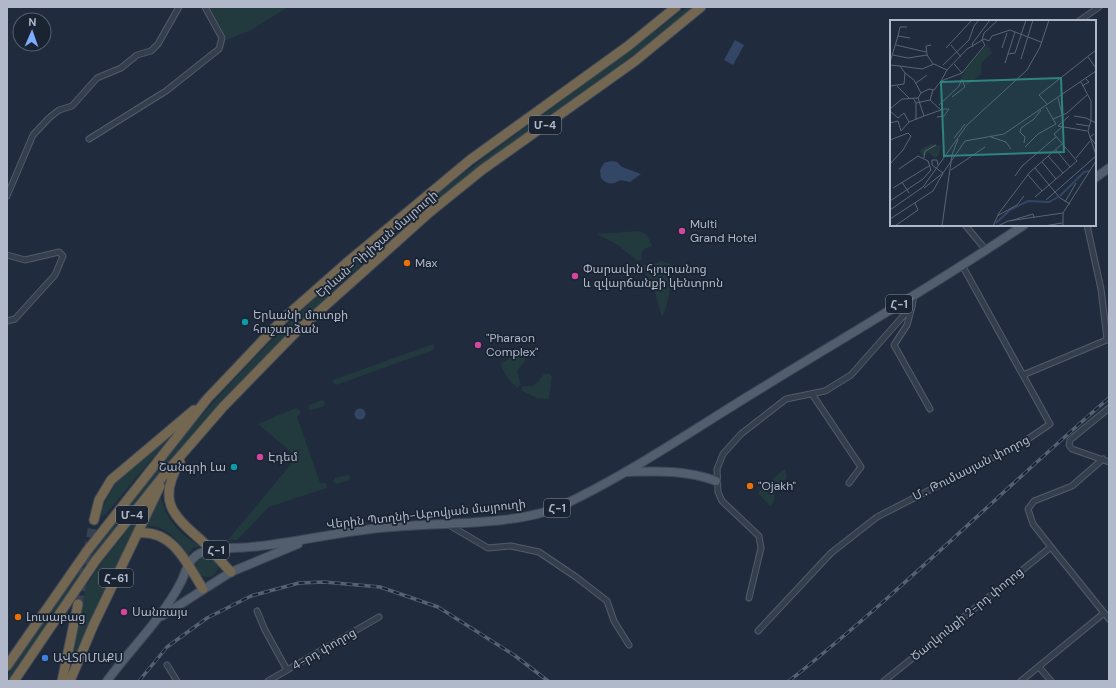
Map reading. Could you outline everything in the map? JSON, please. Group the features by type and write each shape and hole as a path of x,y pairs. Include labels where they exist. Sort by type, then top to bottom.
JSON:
{"highway":[{"name":"Երևան-Դիլիջան մայրուղի","path":"7,666 87,550 208,399 284,319 420,200 470,160 628,46 676,7"},
{"name":"Երևան-Դիլիջան մայրուղի","path":"14,681 96,560 164,475 223,407 296,331 430,212 482,170 635,61 700,7"},
{"path":"94,520 99,500 111,480 208,399"},
{"path":"187,450 178,466 169,489 170,507 186,528 231,572"},
{"name":"Հ-61","path":"70,681 93,626 164,475"},
{"path":"138,533 152,533 165,538 176,549 188,565 203,589"},
{"path":"62,681 78,604"}],"main road":[{"path":"1096,177 1109,168"},
{"name":"Հ-1","path":"914,294 1022,226"},
{"name":"Վերին Պտղնի-Աբովյան մայրուղի","path":"107,681 158,618 181,582 188,565 194,557 210,550 256,547 309,539 340,532 538,515 560,506 626,472 914,294"},
{"path":"626,472 681,472 703,476 716,481"},
{"name":"Վերին Պտղնի-Աբովյան մայրուղի","path":"158,618 231,572 309,539"}],"street":[{"path":"7,196 33,135 54,114 72,106 97,78 121,68 137,55 151,51 158,44 179,7"},
{"path":"89,139 166,91 219,49 222,38 205,7"},
{"path":"1080,20 1099,7"},
{"path":"967,226 986,250"},
{"path":"1023,375 1108,339 1101,288 1087,226"},
{"path":"7,255 25,260 58,252 62,256 55,275 15,319 7,321"},
{"name":"Մ․ Թումասյան փողոց","path":"758,631 831,553 877,517 1025,441 1050,424 962,265"},
{"path":"914,294 907,325 894,345 930,409"},
{"path":"749,598 761,548 759,536 722,501 718,492 716,481 717,469 723,454 742,434 786,400 825,391 851,375 912,306"},
{"path":"812,394 861,467 849,483"},
{"path":"1109,408 1070,440 1069,445 1072,449 1109,462"},
{"path":"1103,459 1072,486 1034,501 1028,509 1031,519 1051,547 1109,619"},
{"path":"447,523 488,548 511,546 539,552 576,577 607,601 614,621 629,645"},
{"name":"Ծաղկունքի 2-րդ փողոց","path":"884,681 1051,547"},
{"path":"257,611 265,630 287,670"},
{"path":"1021,681 1104,613"},
{"name":"4-րդ փողոց","path":"268,681 379,617"},
{"path":"168,665 177,681"},
{"path":"1039,667 1051,681"}],"green space":[{"path":"209,7 288,7 253,29 227,40"},
{"path":"687,7 694,7 642,49 501,150 411,222 407,218 476,164"},
{"path":"639,231 647,235 652,246 643,250 642,259 638,261 618,245 597,234"},
{"path":"374,246 378,250 269,353 227,396 180,449 128,513 79,579 9,681 7,681 7,676 87,559 174,447 270,342 321,293"},
{"path":"661,261 671,264 671,284 662,317 654,289 643,268 646,264 653,265"},
{"path":"433,344 435,348 433,350 336,385 333,383 333,380"},
{"path":"519,353 524,355 525,360 517,372 521,385 517,388 507,377 500,364"},
{"path":"544,374 550,374 552,377 549,399 537,398 521,390 523,386 531,386 536,384"},
{"path":"322,400 325,402 324,406 311,410 308,409 309,405"},
{"path":"296,408 301,411 297,417 320,483 326,483 327,488 269,507 237,540 228,540 297,457 258,424"},
{"path":"176,430 103,517 100,512 118,479"},
{"path":"783,470 785,470 787,478 775,489 774,502 770,506 758,493"},
{"path":"348,475 351,477 349,480 336,484 333,482 335,478"},
{"path":"161,496 166,512 174,526 186,537 200,546 193,548 187,556 176,539 165,530 158,527 145,526"},
{"path":"148,505 68,673 86,586 102,562"},
{"path":"207,555 215,558 218,566 215,574 207,577 199,574 196,566 199,558"}],"water":[{"path":"735,40 744,45 733,65 724,60"},
{"path":"611,161 617,162 622,167 641,174 630,182 620,180 615,183 608,183 601,178 600,170 604,163"},
{"path":"360,408 364,410 366,414 364,418 360,420 356,418 354,414 356,410"}],"tunnel":[{"path":"78,604 94,520"}],"railway":[{"path":"789,681 911,577 1109,398"},
{"path":"139,681 167,647 207,618 251,596 299,583 324,582 380,587 438,607 514,655 548,681"}],"place":[{"name":"Multi Grand Hotel","path":"682,231"},
{"name":"Max","path":"407,263"},
{"name":"Փարավոն հյուրանոց և զվարճանքի կենտրոն","path":"575,276"},
{"name":"Երևանի մուտքի հուշարձան","path":"245,322"},
{"name":"\"Pharaon Complex\"","path":"478,345"},
{"name":"Էդեմ","path":"260,457"},
{"name":"Շանգրի Լա","path":"234,467"},
{"name":"\"Ojakh\"","path":"750,486"},
{"name":"Սանռայս","path":"124,612"},
{"name":"Լուսաբաց","path":"18,617"},
{"name":"ԱՎՏՈՄԱՔՍ","path":"45,658"}]}
